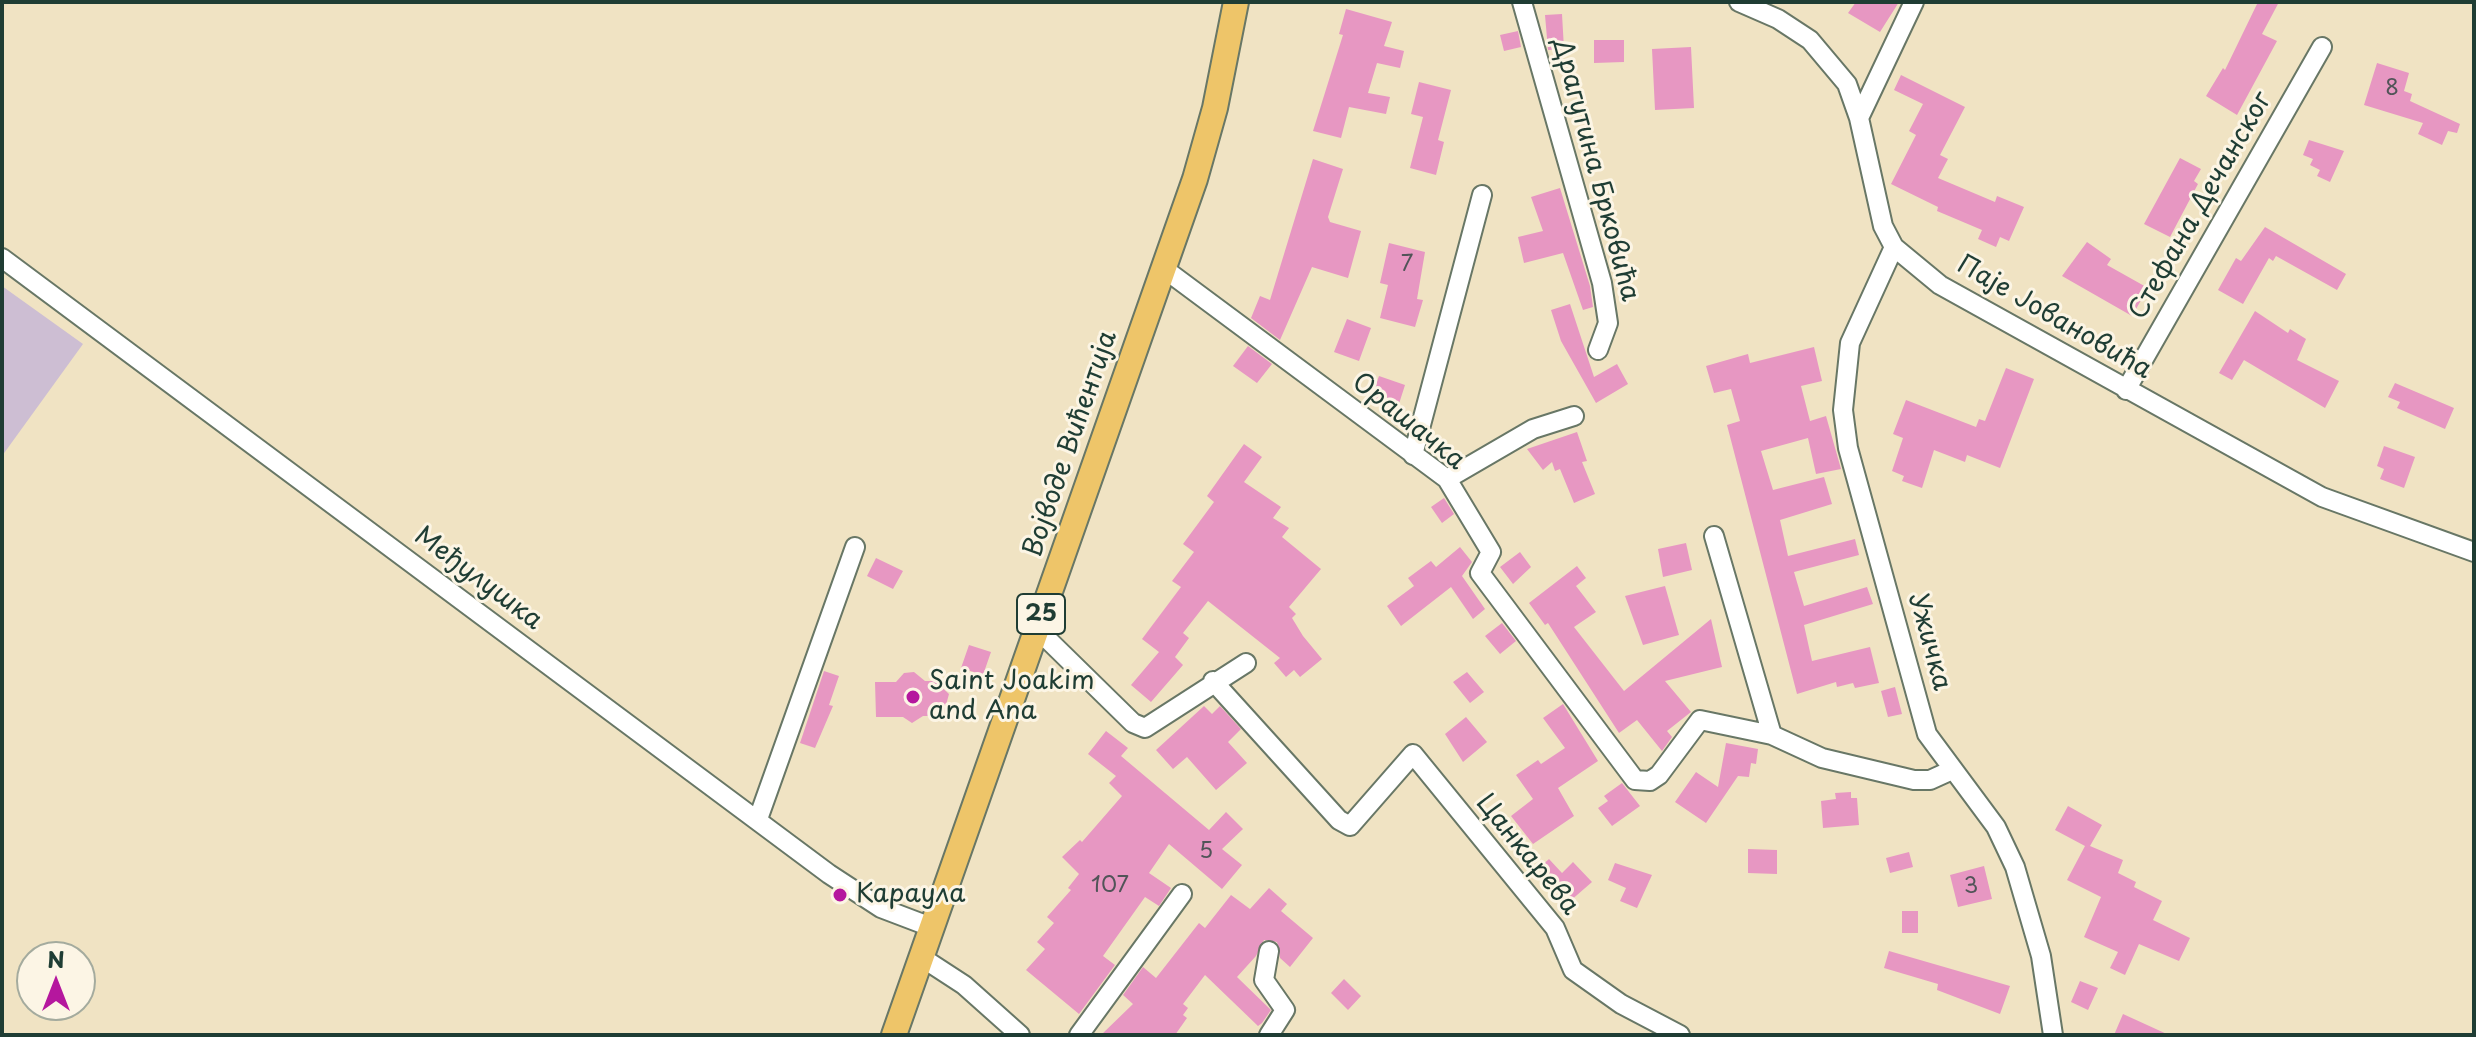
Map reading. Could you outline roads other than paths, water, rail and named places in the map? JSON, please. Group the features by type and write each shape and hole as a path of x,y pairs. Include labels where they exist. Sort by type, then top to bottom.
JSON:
{"main road":[{"name":"Војводе Вићентија","path":"894,1035 1204,149 1236,2"}],"street":[{"name":"Драгутина Брковића","path":"1522,2 1602,283 1608,323 1598,350"},
{"name":"Паје Јовановића","path":"1739,2 1778,19 1810,40 1847,84 1859,118 1883,226 1894,247 1940,285 2322,497 2474,552"},
{"path":"1859,118 1914,2"},
{"name":"Стефана Дечанског","path":"2126,390 2322,47"},
{"path":"1413,455 1482,195"},
{"name":"Ужичка","path":"1894,247 1850,343 1843,410 1848,448 1927,734 1996,827 2015,867 2041,956 2053,1035"},
{"name":"Међулушка","path":"2,258 829,874 881,908 931,927"},
{"name":"Орашачка","path":"1163,268 1447,479 1491,552 1480,573 1635,780 1650,781 1659,775 1700,720 1772,735"},
{"path":"1447,479 1533,429 1574,416"},
{"path":"1714,536 1772,735 1822,758 1914,780 1930,780 1952,770"},
{"path":"758,819 855,547"},
{"path":"1036,628 1139,726 1158,723 1213,681 1246,663"},
{"name":"Цанкарева","path":"1213,681 1339,820 1350,826 1413,754 1555,928 1573,970 1621,1004 1680,1035"},
{"path":"1079,1035 1182,894"},
{"path":"1269,951 1264,980 1285,1010 1269,1035"},
{"path":"921,957 964,985 1020,1035"}],"place":[{"name":"Saint Joakim and Ana","path":"913,697"},
{"name":"Караула","path":"840,895"}]}
